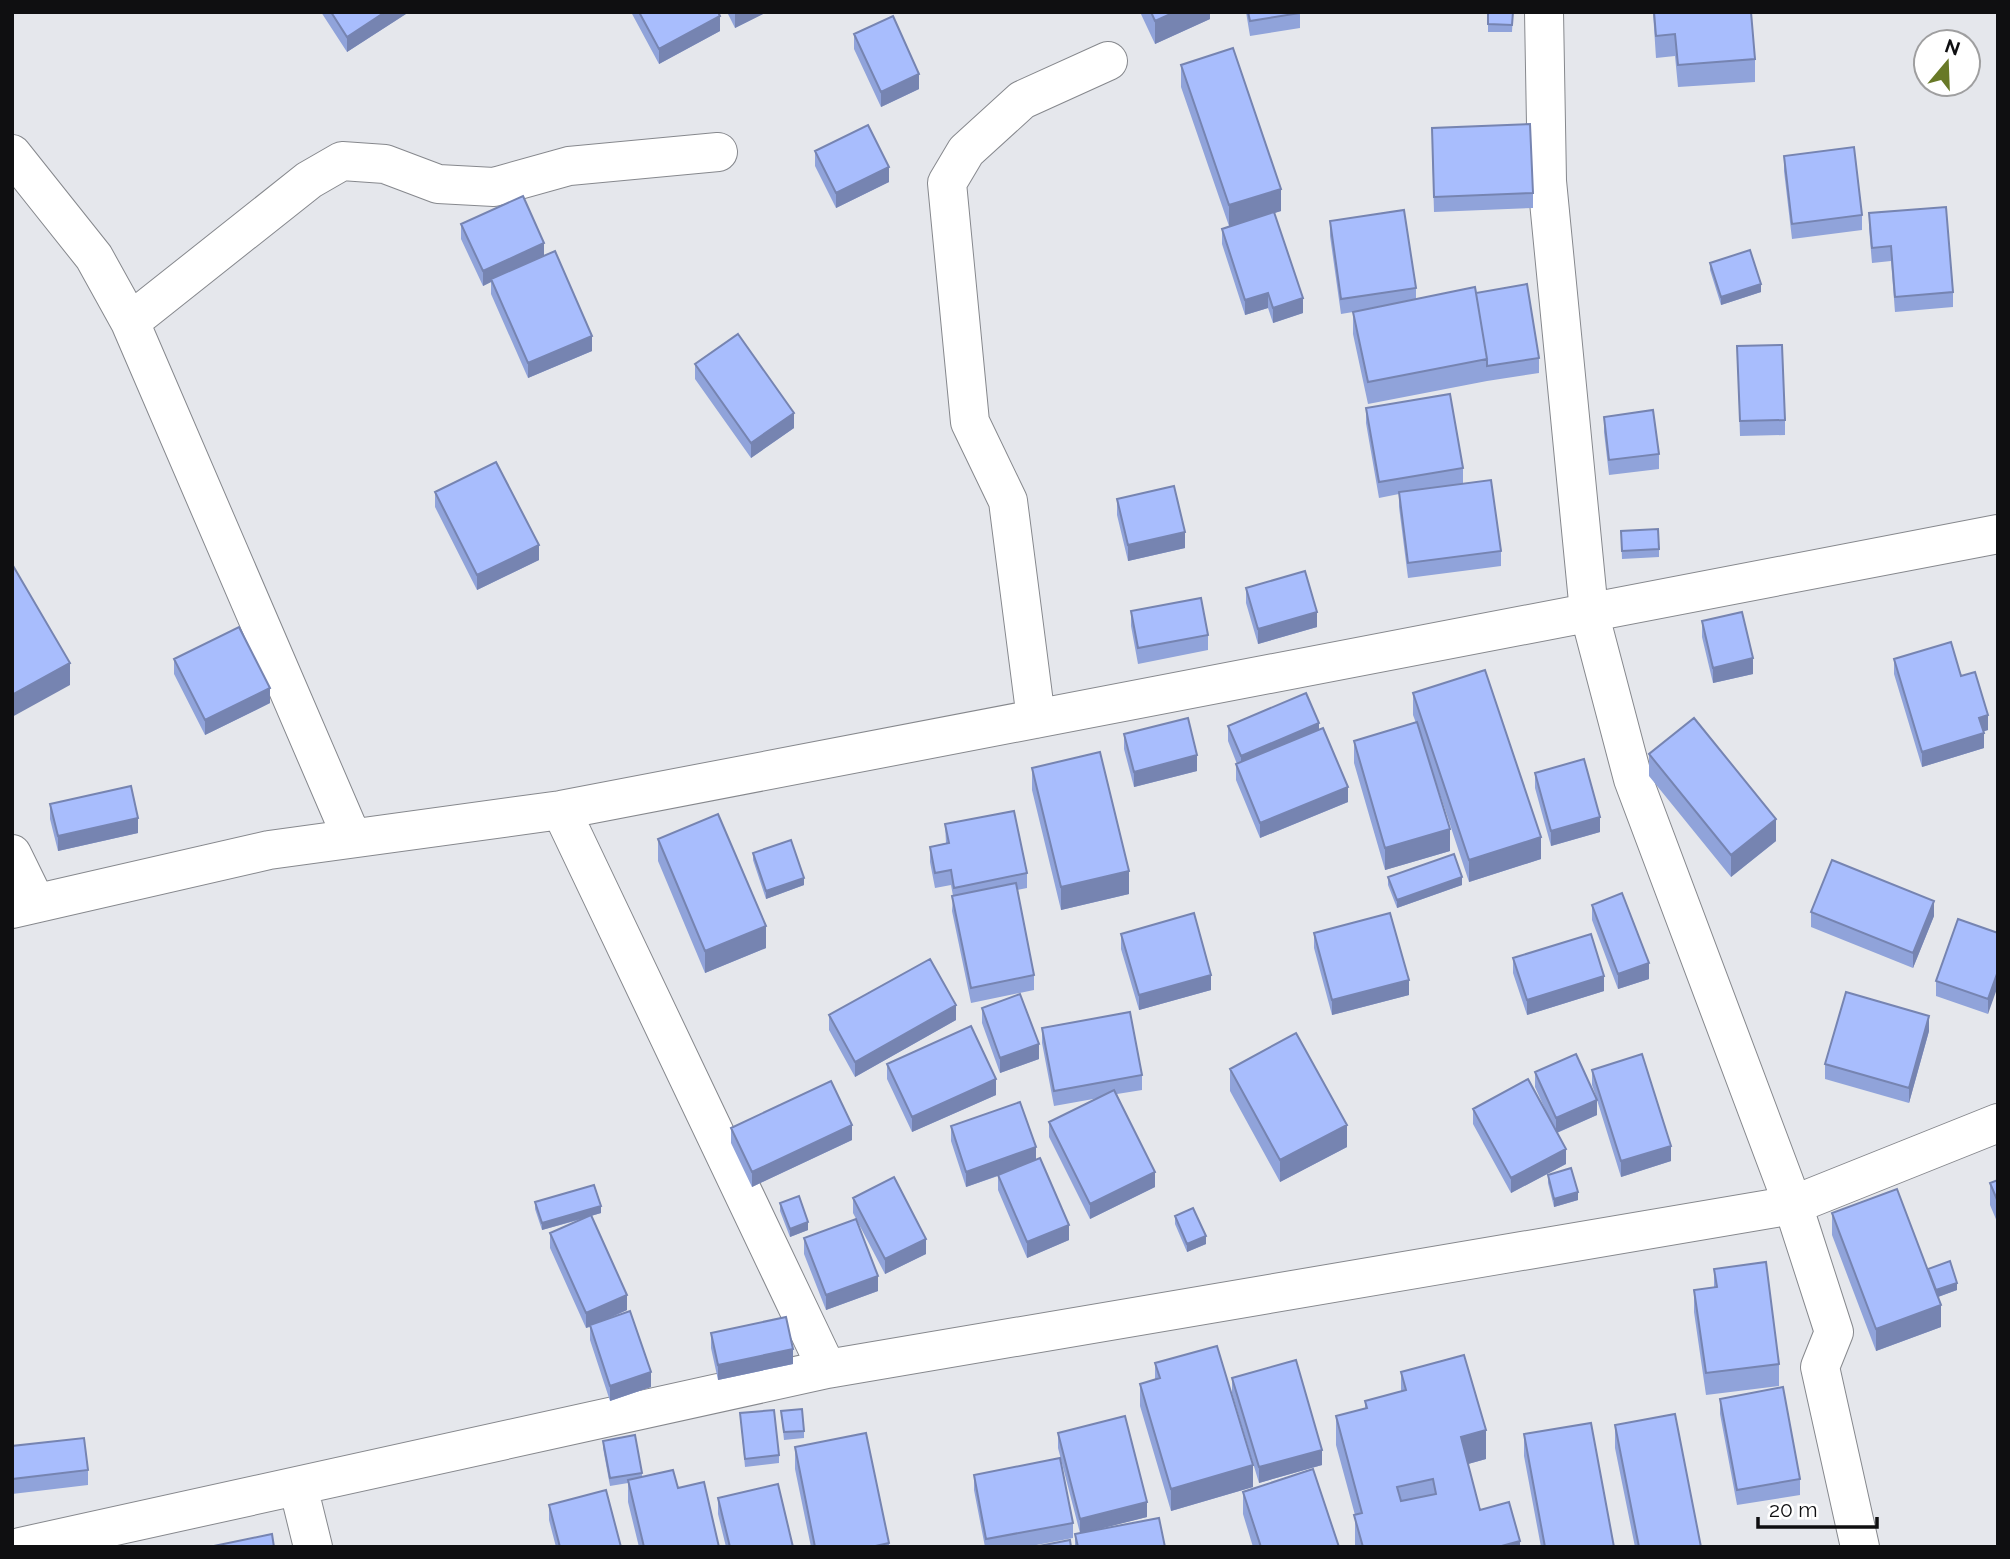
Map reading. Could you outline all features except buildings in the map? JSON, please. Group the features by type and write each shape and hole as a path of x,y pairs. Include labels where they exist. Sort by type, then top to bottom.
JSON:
{"street":[{"path":"1544,12 1548,181 1589,612 1633,779 1793,1205 1834,1332 1820,1367 1860,1547"},
{"path":"1036,719 1008,501 970,422 947,183 966,151 1022,100 1108,61"},
{"path":"130,322 309,180 342,161 385,164 438,184 494,187 569,166 718,152"},
{"path":"12,154 94,257 130,322 352,838"},
{"path":"12,853 24,906 269,850 561,810 1998,534"},
{"path":"561,810 827,1369"},
{"path":"20,1547 827,1369 1793,1205 1998,1123"},
{"path":"298,1486 313,1547"}]}
